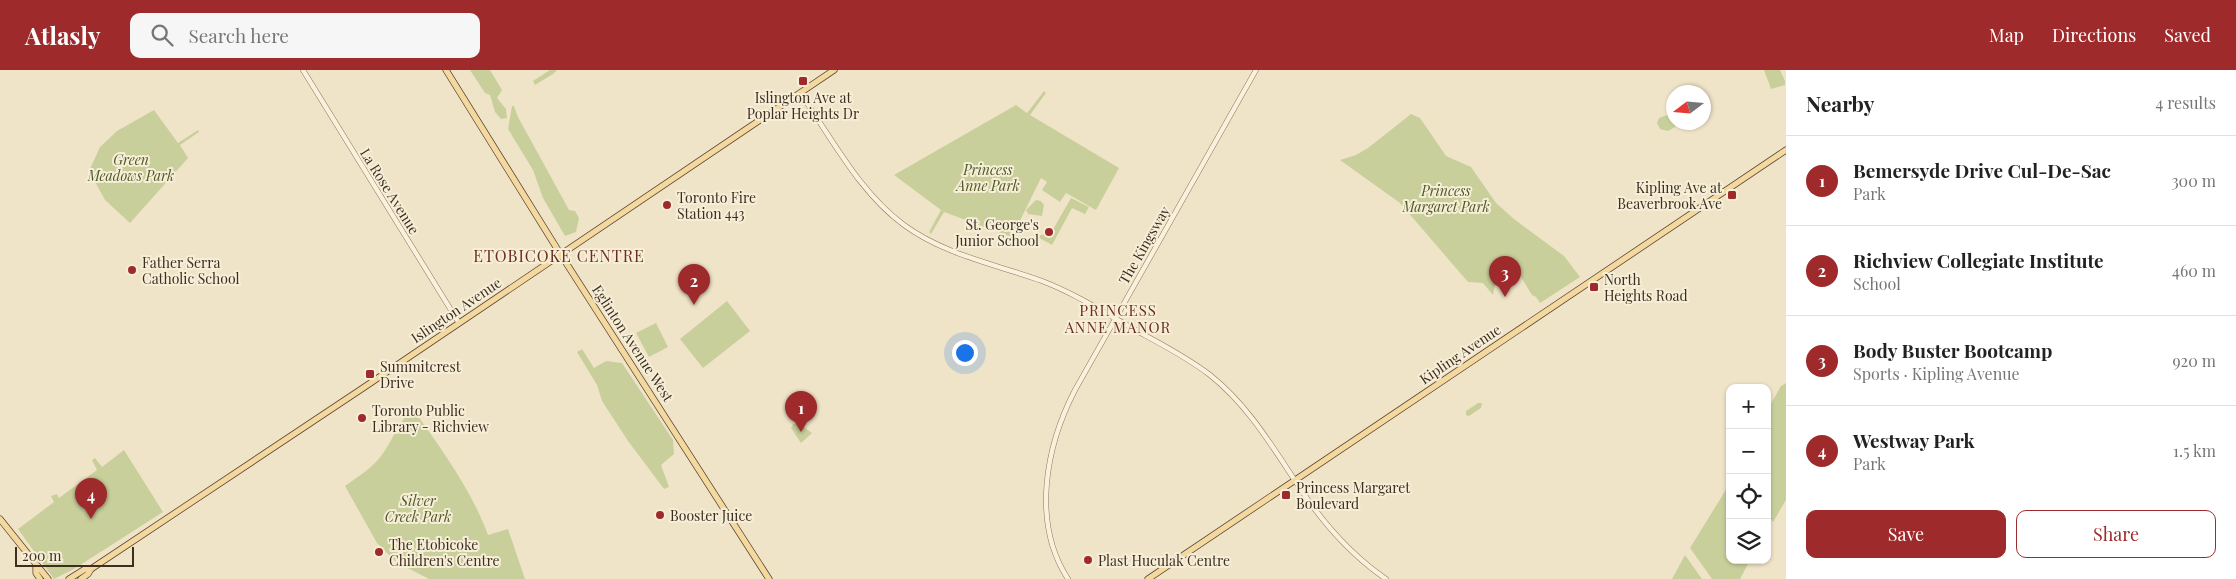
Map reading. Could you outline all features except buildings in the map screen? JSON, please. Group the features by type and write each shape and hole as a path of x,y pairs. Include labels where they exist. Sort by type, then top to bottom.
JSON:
{"main road":[{"name":"Eglinton Avenue West","path":"446,70 561,255 769,579"},
{"name":"Islington Avenue","path":"81,579 91,569 834,70"},
{"name":"Kipling Avenue","path":"1148,579 1786,150"},
{"path":"0,519 48,579"},
{"path":"36,566 36,573 40,579"},
{"name":"Islington Avenue","path":"69,579 85,569 91,569"}],"street":[{"name":"La Rose Avenue","path":"303,70 459,323"},
{"name":"The Kingsway","path":"1068,579 1057,555 1048,524 1046,494 1050,455 1054,438 1066,407 1256,70"},
{"path":"800,93 866,189 903,225 926,240 1056,287 1116,318 1182,356 1217,381 1253,419 1294,480 1332,531 1358,557 1386,579"}],"green space":[{"path":"470,70 490,70 502,90 497,98 506,109 507,118 501,119 495,112 490,95 485,93"},
{"path":"550,70 557,70 535,85 533,81"},
{"path":"1764,70 1780,70 1785,85 1771,89"},
{"name":"Princess Anne Park","path":"1044,91 1046,93 1030,115 1119,168 1096,210 1066,193 1060,202 1042,190 1047,182 1041,178 1012,237 944,212 931,234 929,232 941,210 894,175 1016,105 1027,113"},
{"path":"512,106 514,106 518,117 569,210 575,211 579,218 576,232 565,236 543,198 533,170 508,129"},
{"name":"Green Meadows Park","path":"154,110 178,143 198,130 199,132 180,145 188,158 130,223 105,200 89,171 100,147 117,131"},
{"name":"Princess Margaret Park","path":"1411,114 1420,118 1446,156 1471,167 1496,203 1514,219 1564,256 1580,277 1540,303 1532,295 1516,269 1503,268 1497,275 1493,295 1483,283 1468,282 1400,203 1340,160 1356,155 1368,148"},
{"path":"1666,116 1666,130 1670,130 1668,131 1660,129 1657,123 1659,118"},
{"path":"1071,198 1089,207 1085,214 1072,208 1052,245 1036,236 1051,233"},
{"path":"1036,200 1041,201 1044,205 1042,216 1028,214 1026,210"},
{"path":"727,301 750,331 703,368 680,339"},
{"path":"656,323 668,347 649,357 636,333"},
{"path":"582,349 594,368 606,361 622,363 673,440 674,454 661,465 669,487 664,489 628,441 602,401 597,385 577,352"},
{"path":"1786,383 1786,500 1773,522 1771,519 1771,404 1781,386"},
{"path":"1478,403 1482,403 1481,408 1469,416 1466,415 1466,411"},
{"name":"Silver Creek Park","path":"413,409 464,486 488,535 508,529 525,579 429,579 396,562 377,543 345,486 376,462 388,446 400,424"},
{"path":"798,423 812,433 801,443 791,428 793,424"},
{"path":"124,450 163,512 74,569 54,579 18,529 54,502 51,496 57,494 59,498 97,470 92,460 95,458 102,467"},
{"path":"1726,490 1726,564 1748,564 1740,579 1712,579 1690,548"},
{"path":"1685,555 1702,579 1672,579"}],"place":[{"name":"Islington Ave at Poplar Heights Dr","path":"803,81"},
{"name":"Kipling Ave at Beaverbrook Ave","path":"1732,195"},
{"name":"Toronto Fire Station 443","path":"667,205"},
{"name":"St. George's Junior School","path":"1049,232"},
{"name":"Father Serra Catholic School","path":"132,270"},
{"name":"North Heights Road","path":"1594,287"},
{"name":"Body Buster Bootcamp","path":"1505,297"},
{"name":"Richview Collegiate Institute","path":"694,305"},
{"name":"Summitcrest Drive","path":"370,374"},
{"name":"Toronto Public Library - Richview","path":"362,418"},
{"name":"Bemersyde Drive Cul-De-Sac","path":"801,432"},
{"name":"Princess Margaret Boulevard","path":"1286,495"},
{"name":"Booster Juice","path":"660,515"},
{"name":"Westway Park","path":"91,519"},
{"name":"The Etobicoke Children's Centre","path":"379,552"},
{"name":"Plast Huculak Centre","path":"1088,560"}],"district":[{"name":"ETOBICOKE CENTRE","path":"559,255"},
{"name":"PRINCESS ANNE MANOR","path":"1118,318"}]}
